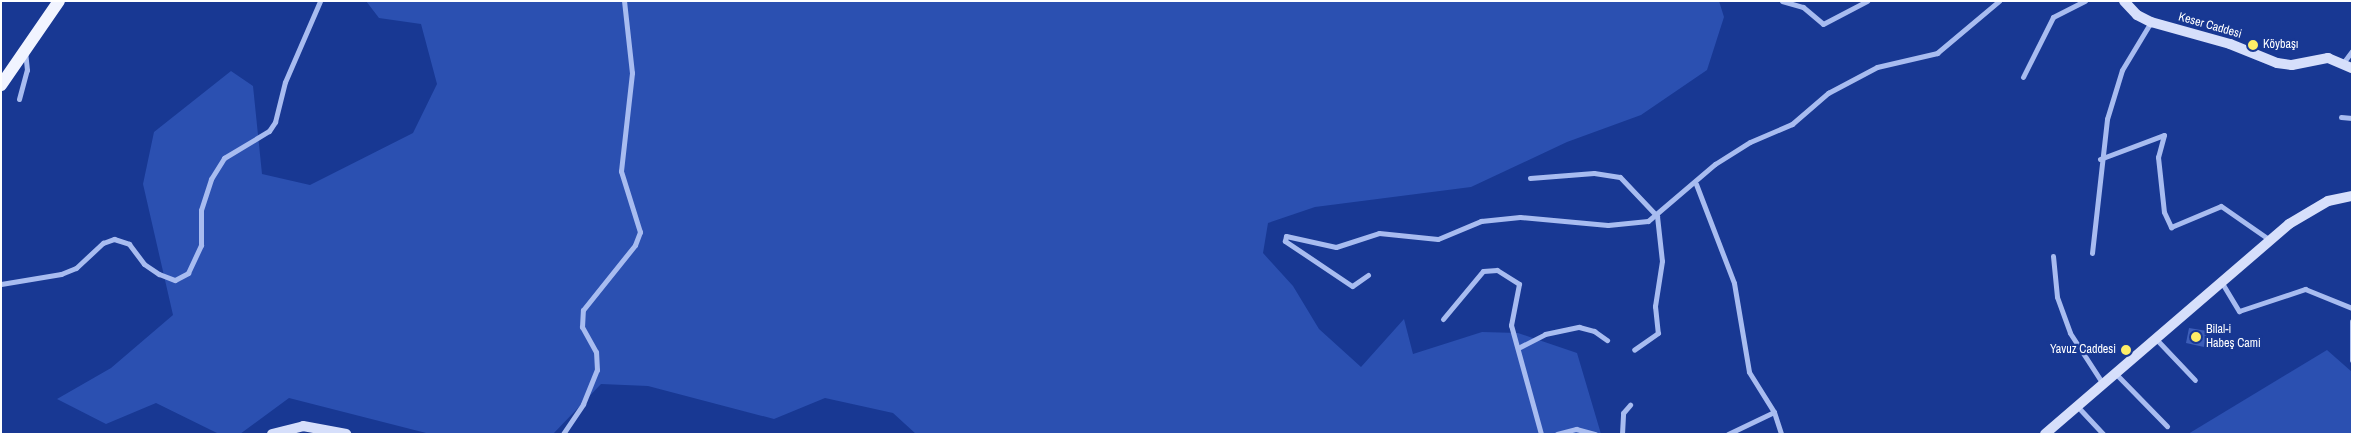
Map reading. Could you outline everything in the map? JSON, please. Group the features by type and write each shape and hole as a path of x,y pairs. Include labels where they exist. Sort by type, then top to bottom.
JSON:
{"main road":[{"path":"1,85 58,1"},
{"name":"Keser Caddesi","path":"2124,1 2137,15 2151,22 2230,44 2285,65 2322,58 2348,66"},
{"path":"2045,434 2270,241 2313,209 2352,196"},
{"path":"272,434 303,426 346,434"}],"street":[{"path":"1,284 62,274 76,268 103,243 114,239 129,244 144,264 159,274 175,280 188,273 201,245 202,210 211,179 224,158 272,127 286,82 320,1"},
{"path":"563,434 583,404 597,370 596,352 582,327 584,310 635,245 640,232 621,171 632,73 624,1"},
{"path":"1782,1 1803,7 1823,24 1867,1"},
{"path":"1368,275 1352,286 1285,241 1286,236 1336,247 1379,233 1438,239 1491,220 1520,217 1631,225 1657,216 1696,184 1715,164 1750,142 1792,124 1828,93 1877,67 1925,57 1948,47 1999,1"},
{"path":"2023,76 2053,18 2085,1"},
{"path":"2092,253 2100,159 2115,88 2151,22"},
{"path":"19,99 27,70 25,51"},
{"path":"2348,66 2352,51"},
{"path":"2341,117 2352,118"},
{"path":"2100,159 2164,135 2159,166 2164,212 2172,227 2221,206 2270,241"},
{"path":"1530,178 1594,173 1620,177 1657,216 1662,261 1655,306 1658,333 1634,350"},
{"path":"1696,184 1734,283 1749,372 1774,412 1781,434"},
{"path":"2053,256 2057,297 2070,333 2104,384"},
{"path":"1443,319 1476,277 1483,271 1497,270 1519,284 1510,316 1541,434"},
{"path":"2222,283 2240,311 2304,289 2352,308"},
{"path":"2352,321 2352,360"},
{"path":"1518,348 1545,334 1579,327 1594,331 1607,340"},
{"path":"2156,340 2195,380"},
{"path":"2116,374 2167,426"},
{"path":"1622,434 1623,413 1630,405"},
{"path":"2078,406 2103,434"},
{"path":"1728,434 1774,412"},
{"path":"1557,434 1576,430 1595,434"}],"shaded area":[{"path":"366,1 1719,1 1724,17 1707,70 1641,115 1567,142 1471,187 1315,207 1268,223 1263,253 1293,286 1319,329 1361,367 1404,319 1413,354 1482,332 1518,333 1577,353 1601,434 916,434 893,413 825,398 774,419 648,386 601,384 553,434 430,434 289,398 240,434 219,434 156,403 106,424 57,399 111,368 173,315 143,184 154,132 231,71 253,86 262,174 310,185 413,133 437,84 421,24 379,18"},
{"path":"2327,350 2352,372 2352,434 2188,434"}],"building":[{"name":"Bilal-i Habeş Cami","path":"2189,328 2207,331 2204,347 2186,343"}],"place":[{"name":"Köybaşı","path":"2253,45"},
{"name":"Bilal-i Habeş Cami","path":"2196,337"},
{"name":"Yavuz Caddesi","path":"2126,350"}]}
